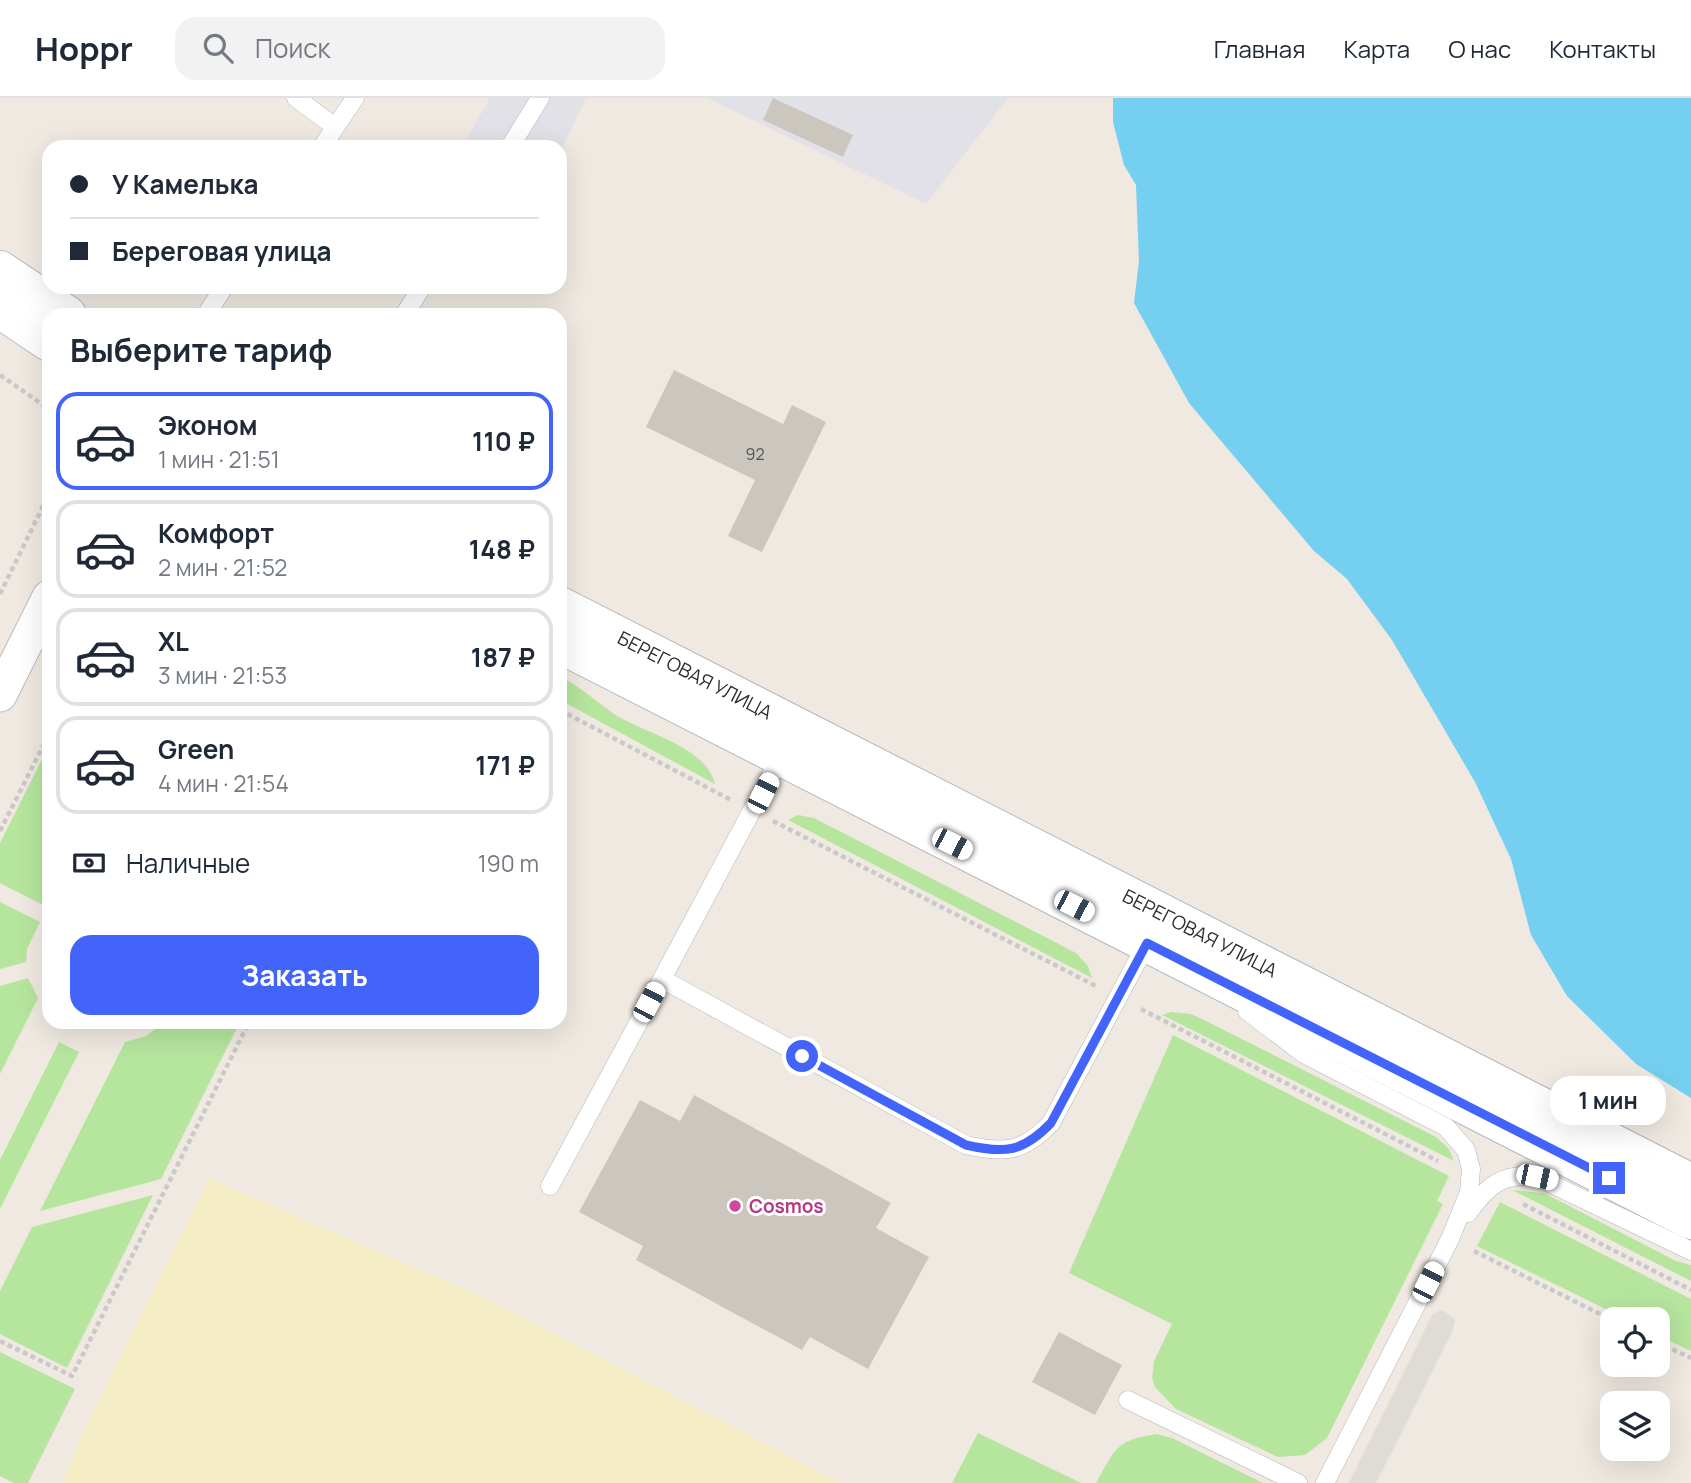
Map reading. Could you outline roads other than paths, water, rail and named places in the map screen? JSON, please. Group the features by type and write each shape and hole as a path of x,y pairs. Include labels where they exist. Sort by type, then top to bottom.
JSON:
{"main road":[{"path":"0,270 57,308"},
{"path":"0,309 42,337"},
{"name":"БЕРЕГОВАЯ УЛИЦА","path":"567,610 1691,1183"},
{"name":"БЕРЕГОВАЯ УЛИЦА","path":"567,648 1674,1212"}],"street":[{"path":"0,695 42,611"}],"lane":[{"path":"296,98 335,127"},
{"path":"327,140 355,98"},
{"path":"514,140 540,98"},
{"path":"550,1186 781,756"},
{"path":"662,979 966,1145 990,1151 1013,1149 1034,1141 1051,1123 1147,943"},
{"path":"1184,961 1304,1054 1455,1134"},
{"path":"1363,1053 1455,1134 1466,1150 1471,1169 1468,1206"},
{"path":"1325,1483 1450,1239 1468,1206 1484,1190 1497,1181 1516,1176 1537,1177 1674,1212"},
{"path":"1537,1177 1691,1251"},
{"path":"1128,1400 1298,1483"}],"water":[{"path":"1113,98 1691,98 1691,1098 1636,1064 1567,996 1531,935 1511,859 1475,782 1392,640 1347,579 1314,551 1189,403 1134,303 1139,261 1136,185 1124,165 1113,122"}],"place":[{"name":"Cosmos","path":"735,1206"}]}
